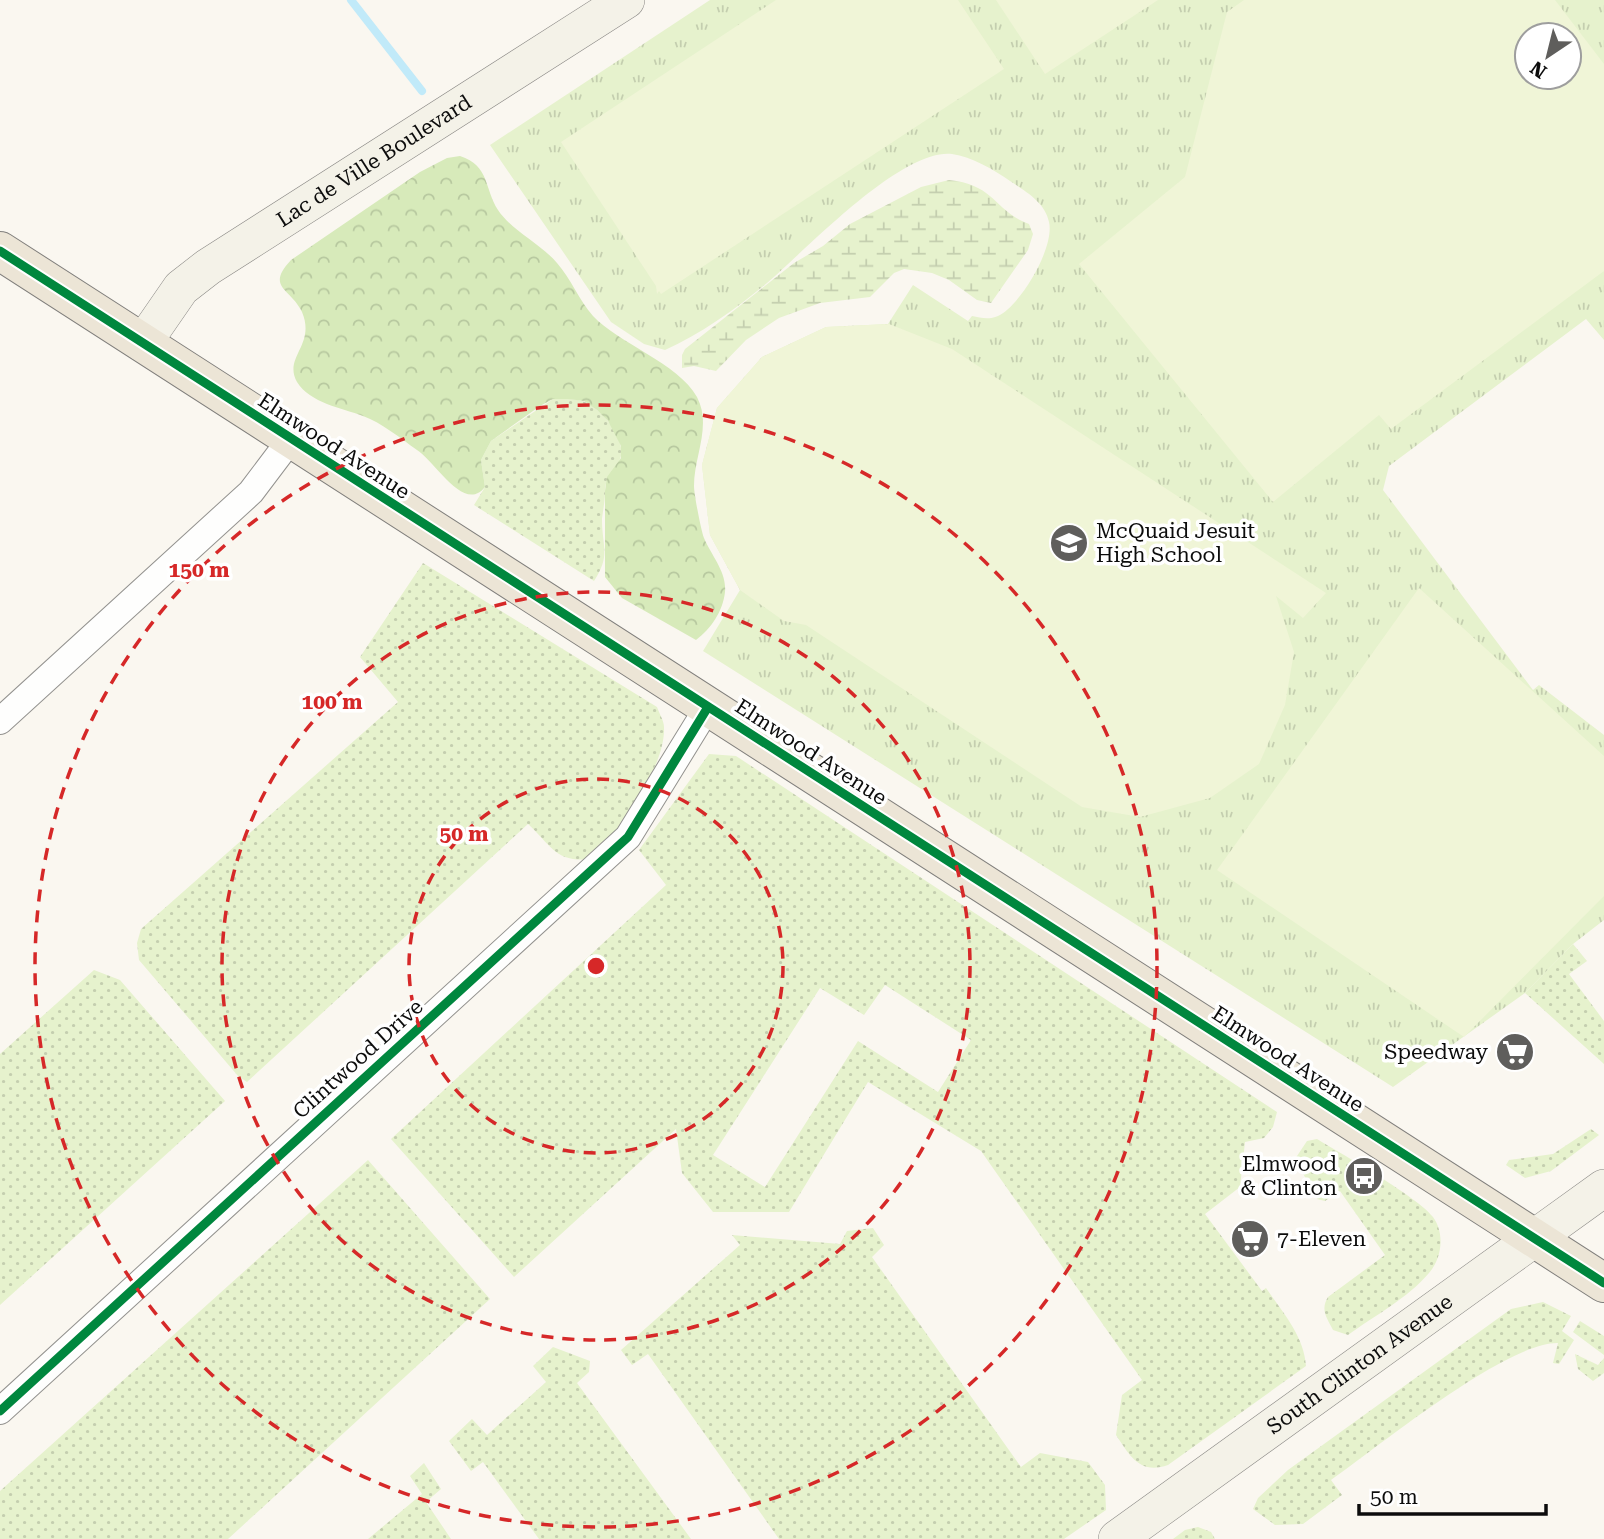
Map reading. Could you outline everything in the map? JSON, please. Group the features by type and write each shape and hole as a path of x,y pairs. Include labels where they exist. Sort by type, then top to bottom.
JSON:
{"main road":[{"name":"Elmwood Avenue","path":"0,251 1604,1283"}],"street":[{"name":"Lac de Ville Boulevard","path":"143,343 181,288 208,267 626,0"},
{"path":"0,721 251,492 292,439"},
{"name":"Clintwood Drive","path":"0,1411 628,837 708,707"},
{"name":"South Clinton Avenue","path":"1117,1539 1536,1240 1604,1188"}],"green space":[{"name":"McQuaid Jesuit High School","path":"710,0 1604,0 1604,340 1586,319 1389,466 1383,490 1533,690 1539,685 1604,735 1604,920 1573,944 1525,993 1393,1087 703,651 740,590 710,535 702,465 717,408 762,357 826,327 888,324 913,285 968,321 972,316 988,318 1007,310 1026,288 1042,260 1047,246 1049,222 1039,203 997,172 952,154 931,157 907,167 855,204 743,302 705,328 665,350 644,344 611,322 490,145"},
{"path":"776,0 958,0 1004,69 661,294 659,291 657,294 656,286 561,142"},
{"path":"996,0 1158,0 1045,74"},
{"path":"1244,0 1555,0 1571,21 1513,21 1513,91 1583,91 1583,37 1604,64 1604,271 1391,429 1379,415 1273,502 1079,264 1185,177 1227,12"},
{"path":"460,156 470,160 482,172 498,210 557,263 593,316 676,374 697,397 703,430 695,475 695,496 704,538 724,578 725,592 715,619 707,631 696,640 622,598 605,577 605,491 607,477 621,458 621,446 608,421 584,401 553,399 491,441 481,460 485,487 477,494 468,494 450,483 424,456 391,431 370,419 318,400 297,382 294,365 303,342 305,323 302,312 280,282 284,269 291,260 420,172 447,158"},
{"path":"949,180 976,187 986,193 1017,219 1029,224 1033,234 1028,250 991,303 977,300 949,280 932,273 904,269 894,273 870,297 820,303 779,318 746,340 716,371 694,366 682,368 685,349 794,263 823,246 850,224 921,187"},
{"path":"889,324 952,349 1326,593 1303,618 1276,596 1294,652 1285,705 1259,764 1210,798 1140,817 1082,807 806,625 784,621 740,590 710,535 702,465 717,408 762,357 826,327"},
{"path":"553,399 585,402 605,418 620,443 620,459 605,487 602,519 604,557 594,581 474,505 485,487 481,460 491,441"},
{"path":"423,563 657,707 664,727 663,743 657,761 639,798 593,859 580,860 562,856 528,824 247,1082 238,1076 139,960 137,943 141,929 398,702 360,657"},
{"path":"1419,588 1604,756 1604,896 1464,1037 1217,870"},
{"path":"709,754 736,756 1277,1112 1273,1127 1264,1138 1245,1142 1240,1187 1205,1214 1262,1291 1266,1288 1286,1316 1301,1345 1306,1366 1168,1465 1150,1467 1137,1462 1116,1435 1122,1395 1142,1380 981,1151 868,1082 789,1212 713,1212 682,1173 676,1129 514,1277 391,1139 666,885 639,850","holes":["885,985 971,1040 938,1092 858,1041 765,1187 713,1155 820,988 864,1015"]},
{"path":"1573,944 1587,961 1569,974 1604,1021 1604,1064 1525,993"},
{"path":"94,970 120,980 225,1101 0,1305 0,1054"},
{"path":"1591,1129 1599,1135 1551,1171 1525,1178 1506,1165 1509,1160 1553,1154"},
{"path":"1317,1139 1412,1199 1433,1217 1439,1230 1439,1253 1429,1273 1401,1299 1348,1335 1333,1330 1325,1314 1328,1297 1385,1255 1340,1191 1325,1201 1317,1199 1295,1159 1307,1141"},
{"path":"368,1160 490,1299 228,1539 0,1539 0,1491"},
{"path":"873,1228 884,1245 872,1257 1021,1467 1040,1453 1088,1462 1105,1485 1106,1510 1064,1539 779,1539 648,1354 632,1365 621,1350 740,1245 732,1235 840,1244 847,1231"},
{"path":"1543,1302 1571,1316 1562,1331 1574,1340 1559,1364 1553,1363 1558,1343 1535,1347 1476,1377 1410,1421 1331,1480 1342,1495 1303,1524 1275,1525 1253,1509 1258,1498 1288,1470 1511,1309"},
{"path":"1580,1321 1604,1336 1604,1355 1573,1332"},
{"path":"553,1347 590,1361 589,1372 577,1383 691,1539 539,1539 483,1462 471,1471 449,1441 472,1419 487,1435 546,1382 533,1366"},
{"path":"1575,1354 1598,1365 1604,1358 1604,1373 1593,1381 1578,1369"},
{"path":"424,1463 441,1489 426,1502 451,1539 368,1539 422,1494 410,1476"},
{"path":"1198,1527 1211,1532 1215,1539 1173,1539 1185,1530"}],"waterway":[{"path":"351,0 422,91"}],"cycle path":[{"path":"0,251 1604,1283"},
{"path":"0,1411 628,837 708,707"}],"place":[{"name":"McQuaid Jesuit High School","path":"1069,543"},
{"name":"Speedway","path":"1515,1052"},
{"name":"Elmwood & Clinton","path":"1364,1176"},
{"name":"7-Eleven","path":"1250,1239"}]}
